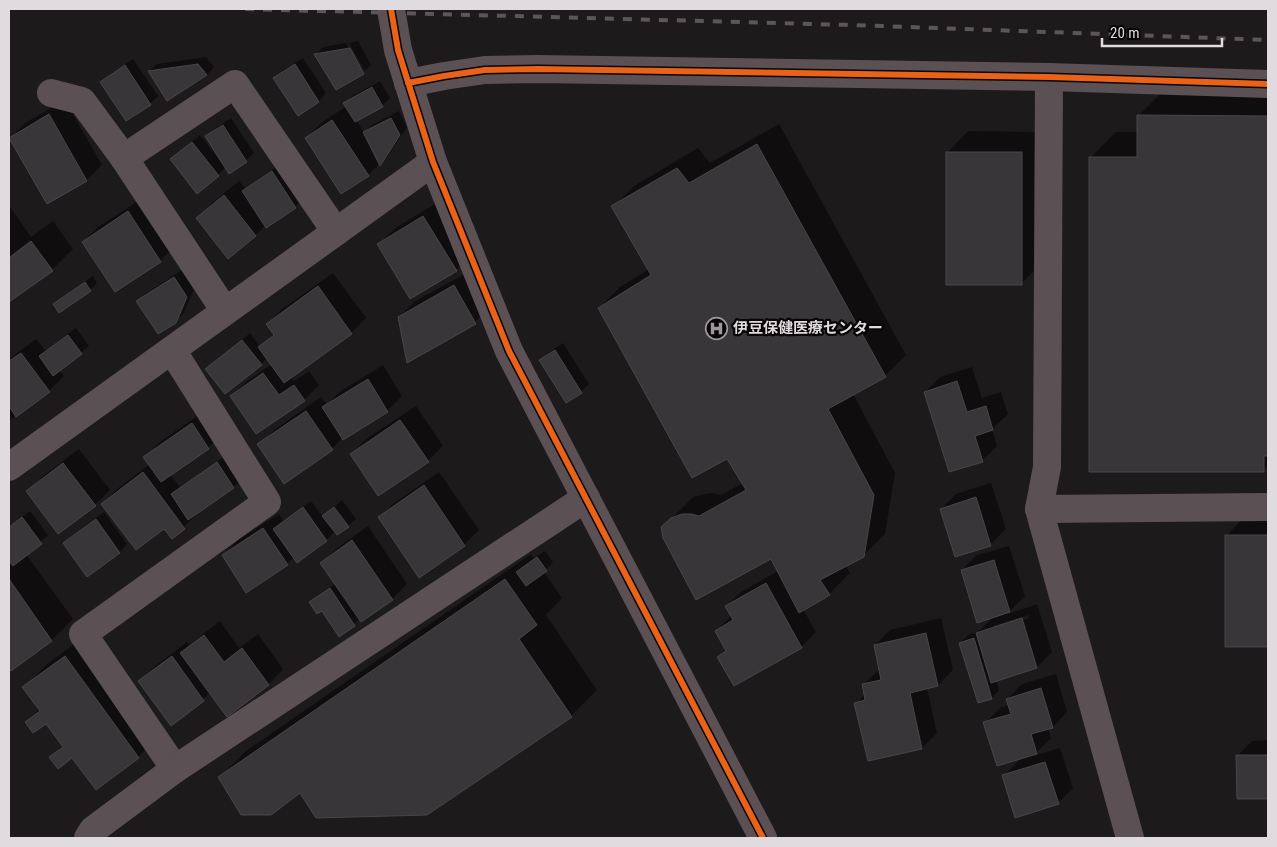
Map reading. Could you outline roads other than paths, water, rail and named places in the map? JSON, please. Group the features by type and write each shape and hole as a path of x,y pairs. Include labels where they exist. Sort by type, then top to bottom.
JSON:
{"street":[{"path":"391,9 398,50 433,162 509,351 763,838"},
{"path":"408,84 444,76 486,70 538,69 1049,77 1268,84"},
{"path":"1049,77 1047,467 1039,509 1130,838"},
{"path":"124,158 235,84 336,232"},
{"path":"51,93 82,101 124,158 225,311"},
{"path":"9,467 433,162"},
{"path":"172,350 267,502 83,634 175,769"},
{"path":"88,838 92,830 175,769 586,498"},
{"path":"1039,509 1268,507"}],"railway":[{"path":"245,9 853,25 1268,40"}],"place":[{"name":"伊豆保健医療センター","path":"717,328"}]}
